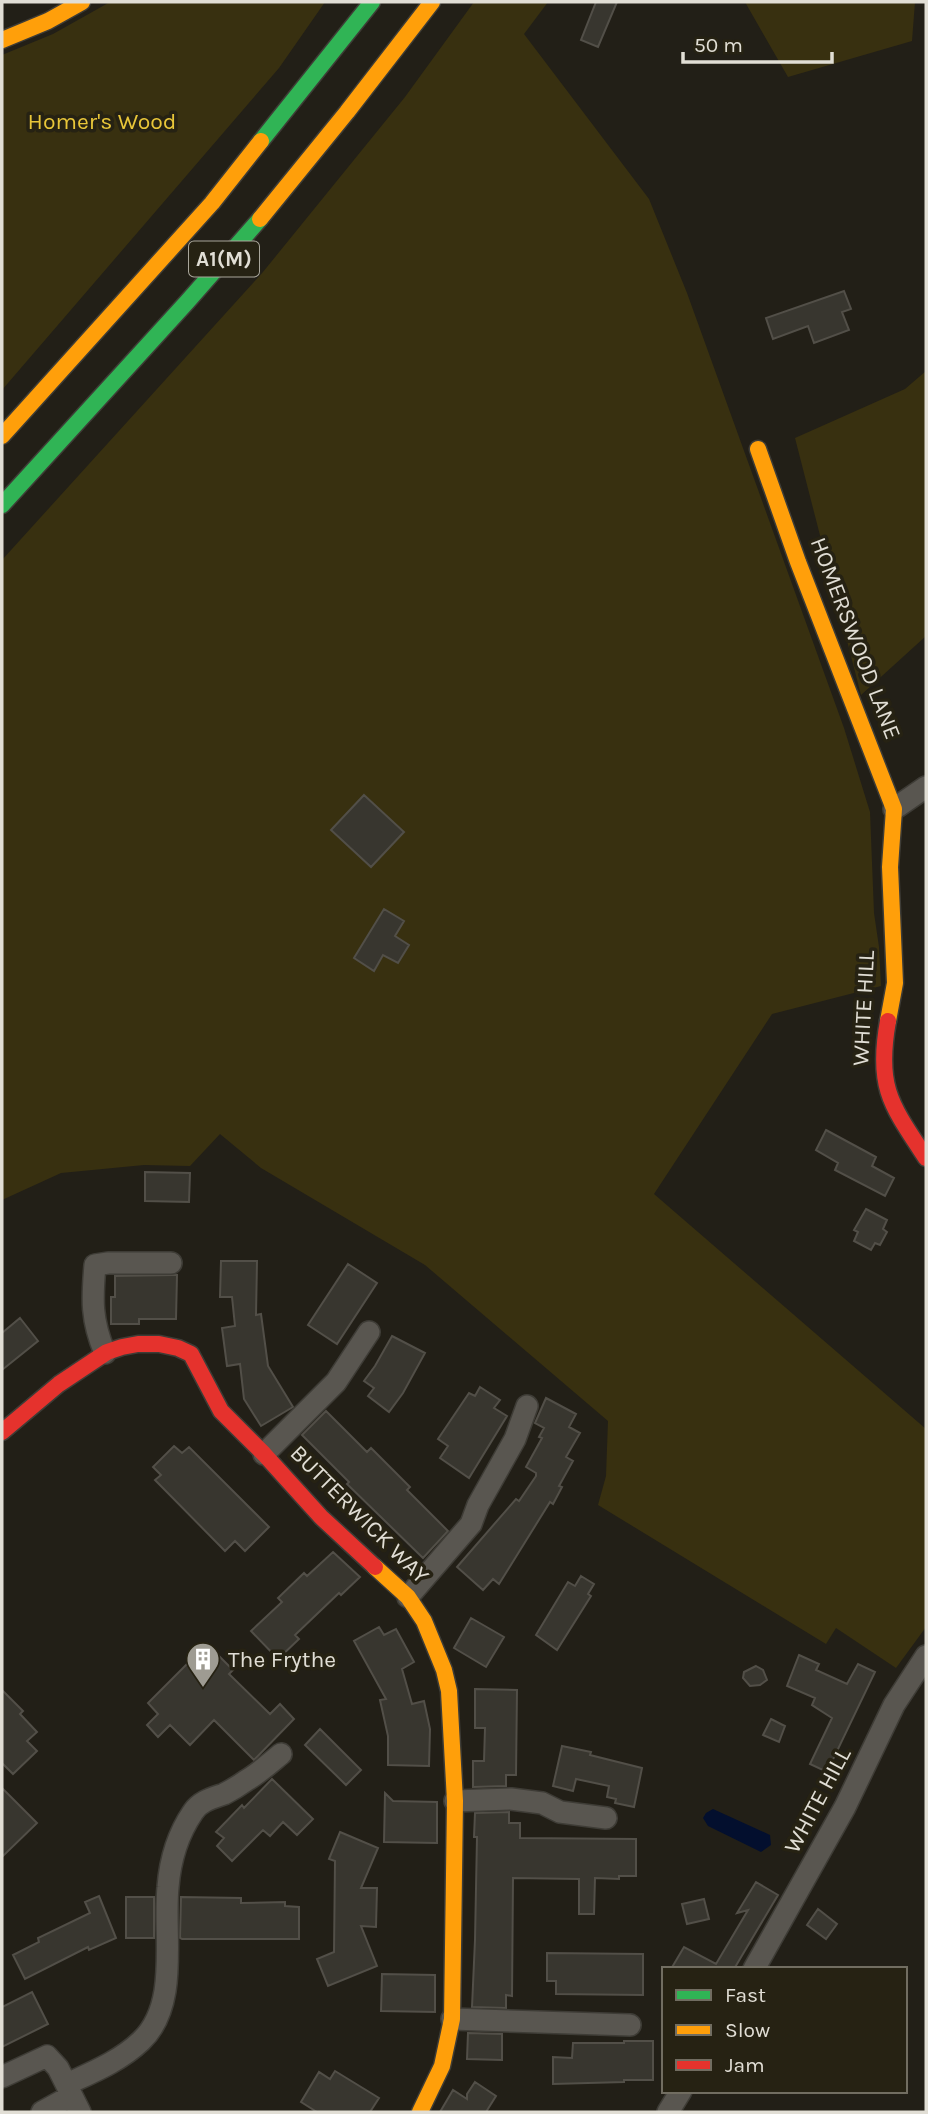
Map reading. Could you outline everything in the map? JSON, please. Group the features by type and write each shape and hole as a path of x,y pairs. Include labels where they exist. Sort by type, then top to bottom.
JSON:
{"main road":[{"path":"2,40 48,21 82,2"},
{"name":"A1(M)","path":"2,436 212,203 372,2"},
{"name":"A1(M)","path":"2,505 179,311 295,178 432,2"},
{"name":"HOMERSWOOD LANE","path":"758,449 798,562 894,809"},
{"name":"WHITE HILL","path":"894,809 890,867 895,983 883,1050 884,1074 896,1112 926,1157"},
{"name":"BUTTERWICK WAY","path":"2,1432 59,1385 106,1353 123,1346 144,1344 182,1348 191,1354 221,1411 321,1517 408,1597 424,1621 444,1670 449,1691 455,1801 452,2020 442,2066 420,2112"}],"street":[{"path":"894,809 926,787"},
{"path":"106,1353 93,1315 94,1265 171,1263"},
{"path":"264,1454 336,1382 369,1332"},
{"path":"408,1597 471,1524 478,1505 514,1439 527,1406"},
{"name":"WHITE HILL","path":"755,1967 845,1807 894,1704 926,1656"},
{"path":"42,2112 73,2098 143,2039 154,2024 166,1979 167,1897 172,1861 180,1835 194,1809 209,1798 226,1793 250,1779 281,1754"},
{"path":"455,1801 542,1802 560,1812 606,1818"},
{"path":"452,2020 629,2025"},
{"path":"2,2077 47,2056 58,2068 73,2098"},
{"path":"668,2112 680,2093"}],"green space":[{"name":"Homer's Wood","path":"110,2 325,2 279,68 2,390 2,55 53,34"},
{"path":"474,2 548,2 524,34 649,199 687,293 844,728 870,812 874,913 881,986 772,1014 654,1194 926,1429 926,1627 896,1668 836,1628 826,1644 598,1505 606,1476 608,1421 425,1265 261,1168 220,1134 190,1166 144,1165 61,1173 2,1200 2,560 263,272 405,97"},
{"path":"745,2 915,2 912,41 788,77"},
{"path":"926,371 926,636 861,695 795,438 905,389"}],"water":[{"path":"713,1809 770,1835 771,1845 761,1852 708,1826 703,1818"}],"building":[{"path":"596,2 617,2 598,47 581,40"},
{"path":"844,291 851,309 842,312 849,330 814,343 808,326 773,339 766,318"},
{"path":"364,795 404,832 371,867 331,830"},
{"path":"384,909 404,921 395,936 409,945 398,963 383,955 374,971 354,958"},
{"path":"826,1130 876,1157 872,1166 894,1178 885,1196 835,1170 838,1163 816,1150"},
{"path":"145,1172 190,1173 189,1202 145,1201"},
{"path":"866,1209 887,1220 883,1229 887,1232 880,1245 875,1243 871,1250 854,1241 858,1232 854,1230"},
{"path":"221,1261 257,1261 256,1315 261,1314 268,1366 293,1407 261,1426 244,1399 240,1364 227,1366 222,1328 235,1326 232,1297 220,1297"},
{"path":"348,1264 377,1283 337,1344 308,1325"},
{"path":"177,1275 176,1319 139,1319 139,1324 111,1324 111,1297 115,1297 115,1276"},
{"path":"20,1318 38,1341 2,1370 2,1333"},
{"path":"392,1336 425,1353 389,1412 368,1396 374,1388 364,1381"},
{"path":"480,1387 500,1400 494,1408 507,1416 469,1478 440,1458 448,1446 438,1439 469,1393 475,1396"},
{"path":"546,1398 576,1414 569,1427 580,1433 566,1457 573,1461 559,1486 562,1487 553,1504 550,1502 499,1584 493,1579 483,1590 457,1567 516,1499 519,1501 536,1476 536,1473 526,1467 542,1438 539,1437 544,1428 535,1423"},
{"path":"326,1411 367,1452 371,1448 410,1487 407,1490 448,1531 423,1558 347,1484 349,1482 302,1435"},
{"path":"174,1446 182,1453 189,1447 269,1527 245,1551 235,1541 225,1551 155,1480 161,1475 153,1467"},
{"path":"333,1552 360,1577 295,1635 299,1639 278,1659 251,1631 282,1602 278,1598 304,1573 307,1576"},
{"path":"581,1576 594,1584 588,1594 591,1596 557,1650 536,1635 568,1582 575,1586"},
{"path":"471,1618 504,1637 486,1667 454,1648"},
{"path":"379,1627 384,1635 396,1629 414,1662 402,1669 412,1704 424,1701 430,1729 429,1766 388,1765 388,1736 380,1700 386,1699 354,1641"},
{"name":"The Frythe","path":"207,1644 233,1670 229,1674 270,1714 280,1704 294,1719 254,1760 214,1720 190,1745 170,1725 158,1737 147,1725 158,1714 148,1703"},
{"path":"799,1655 819,1664 816,1670 847,1684 858,1664 875,1672 827,1772 810,1764 832,1718 812,1705 815,1698 787,1686"},
{"path":"756,1666 763,1670 767,1680 760,1685 750,1686 743,1678 744,1672"},
{"path":"475,1689 517,1690 516,1775 506,1775 506,1786 473,1787 473,1761 484,1761 485,1728 475,1728"},
{"path":"2,1690 23,1711 20,1714 37,1732 27,1741 37,1751 13,1774 2,1763"},
{"path":"771,1719 785,1726 779,1742 763,1735"},
{"path":"320,1729 361,1770 346,1785 305,1745"},
{"path":"562,1746 642,1768 634,1807 615,1803 616,1799 607,1797 609,1786 576,1779 573,1791 553,1786"},
{"path":"272,1779 313,1819 297,1835 283,1822 270,1836 263,1830 232,1861 217,1846 224,1838 216,1832"},
{"path":"2,1788 37,1823 2,1857"},
{"path":"385,1793 393,1801 437,1802 437,1843 384,1842"},
{"path":"509,1812 509,1823 520,1823 520,1838 636,1839 636,1876 619,1876 619,1879 595,1878 594,1914 579,1914 579,1879 513,1878 512,1996 506,1995 506,2008 472,2007 477,1837 474,1837 475,1813"},
{"path":"340,1832 378,1848 361,1888 377,1888 376,1927 361,1926 377,1966 328,1986 317,1959 334,1952 335,1861 329,1859"},
{"path":"756,1882 778,1895 735,1967 672,1967 684,1947 716,1964 748,1910 737,1913"},
{"path":"99,1896 116,1938 89,1950 88,1947 25,1979 13,1955 39,1942 38,1938 90,1913 85,1902"},
{"path":"126,1897 154,1897 154,1938 126,1938"},
{"path":"181,1897 241,1898 241,1903 285,1902 285,1906 299,1907 299,1939 182,1939"},
{"path":"704,1899 709,1919 687,1924 682,1904"},
{"path":"818,1909 837,1924 826,1939 807,1925"},
{"path":"547,1953 643,1954 643,1995 556,1994 556,1981 547,1981"},
{"path":"382,1974 435,1975 435,2012 381,2011"},
{"path":"32,1992 48,2024 2,2047 2,2007"},
{"path":"468,2033 502,2034 502,2060 467,2059"},
{"path":"653,2041 653,2080 553,2084 553,2057 572,2058 573,2043"},
{"path":"335,2071 379,2098 370,2112 317,2112 301,2102 319,2072 330,2079"},
{"path":"475,2082 496,2096 486,2112 440,2112 453,2090 467,2099 467,2094"}],"traffic: fast":[{"path":"261,141 372,2"},
{"path":"2,505 260,219"}],"traffic: slow":[{"path":"2,40 48,21 82,2"},
{"path":"260,219 432,2"},
{"path":"2,436 212,203 261,141"},
{"path":"758,449 798,562 894,809 890,867 895,983 888,1021"},
{"path":"375,1567 408,1597 424,1621 444,1670 449,1691 455,1801 452,2019 442,2066 420,2112"}],"traffic: jam":[{"path":"888,1021 884,1063 889,1094 895,1109 926,1158"},
{"path":"2,1432 59,1384 107,1352 138,1344 178,1348 191,1354 221,1411 321,1517 375,1567"}],"place":[{"name":"The Frythe","path":"203,1689"}]}
